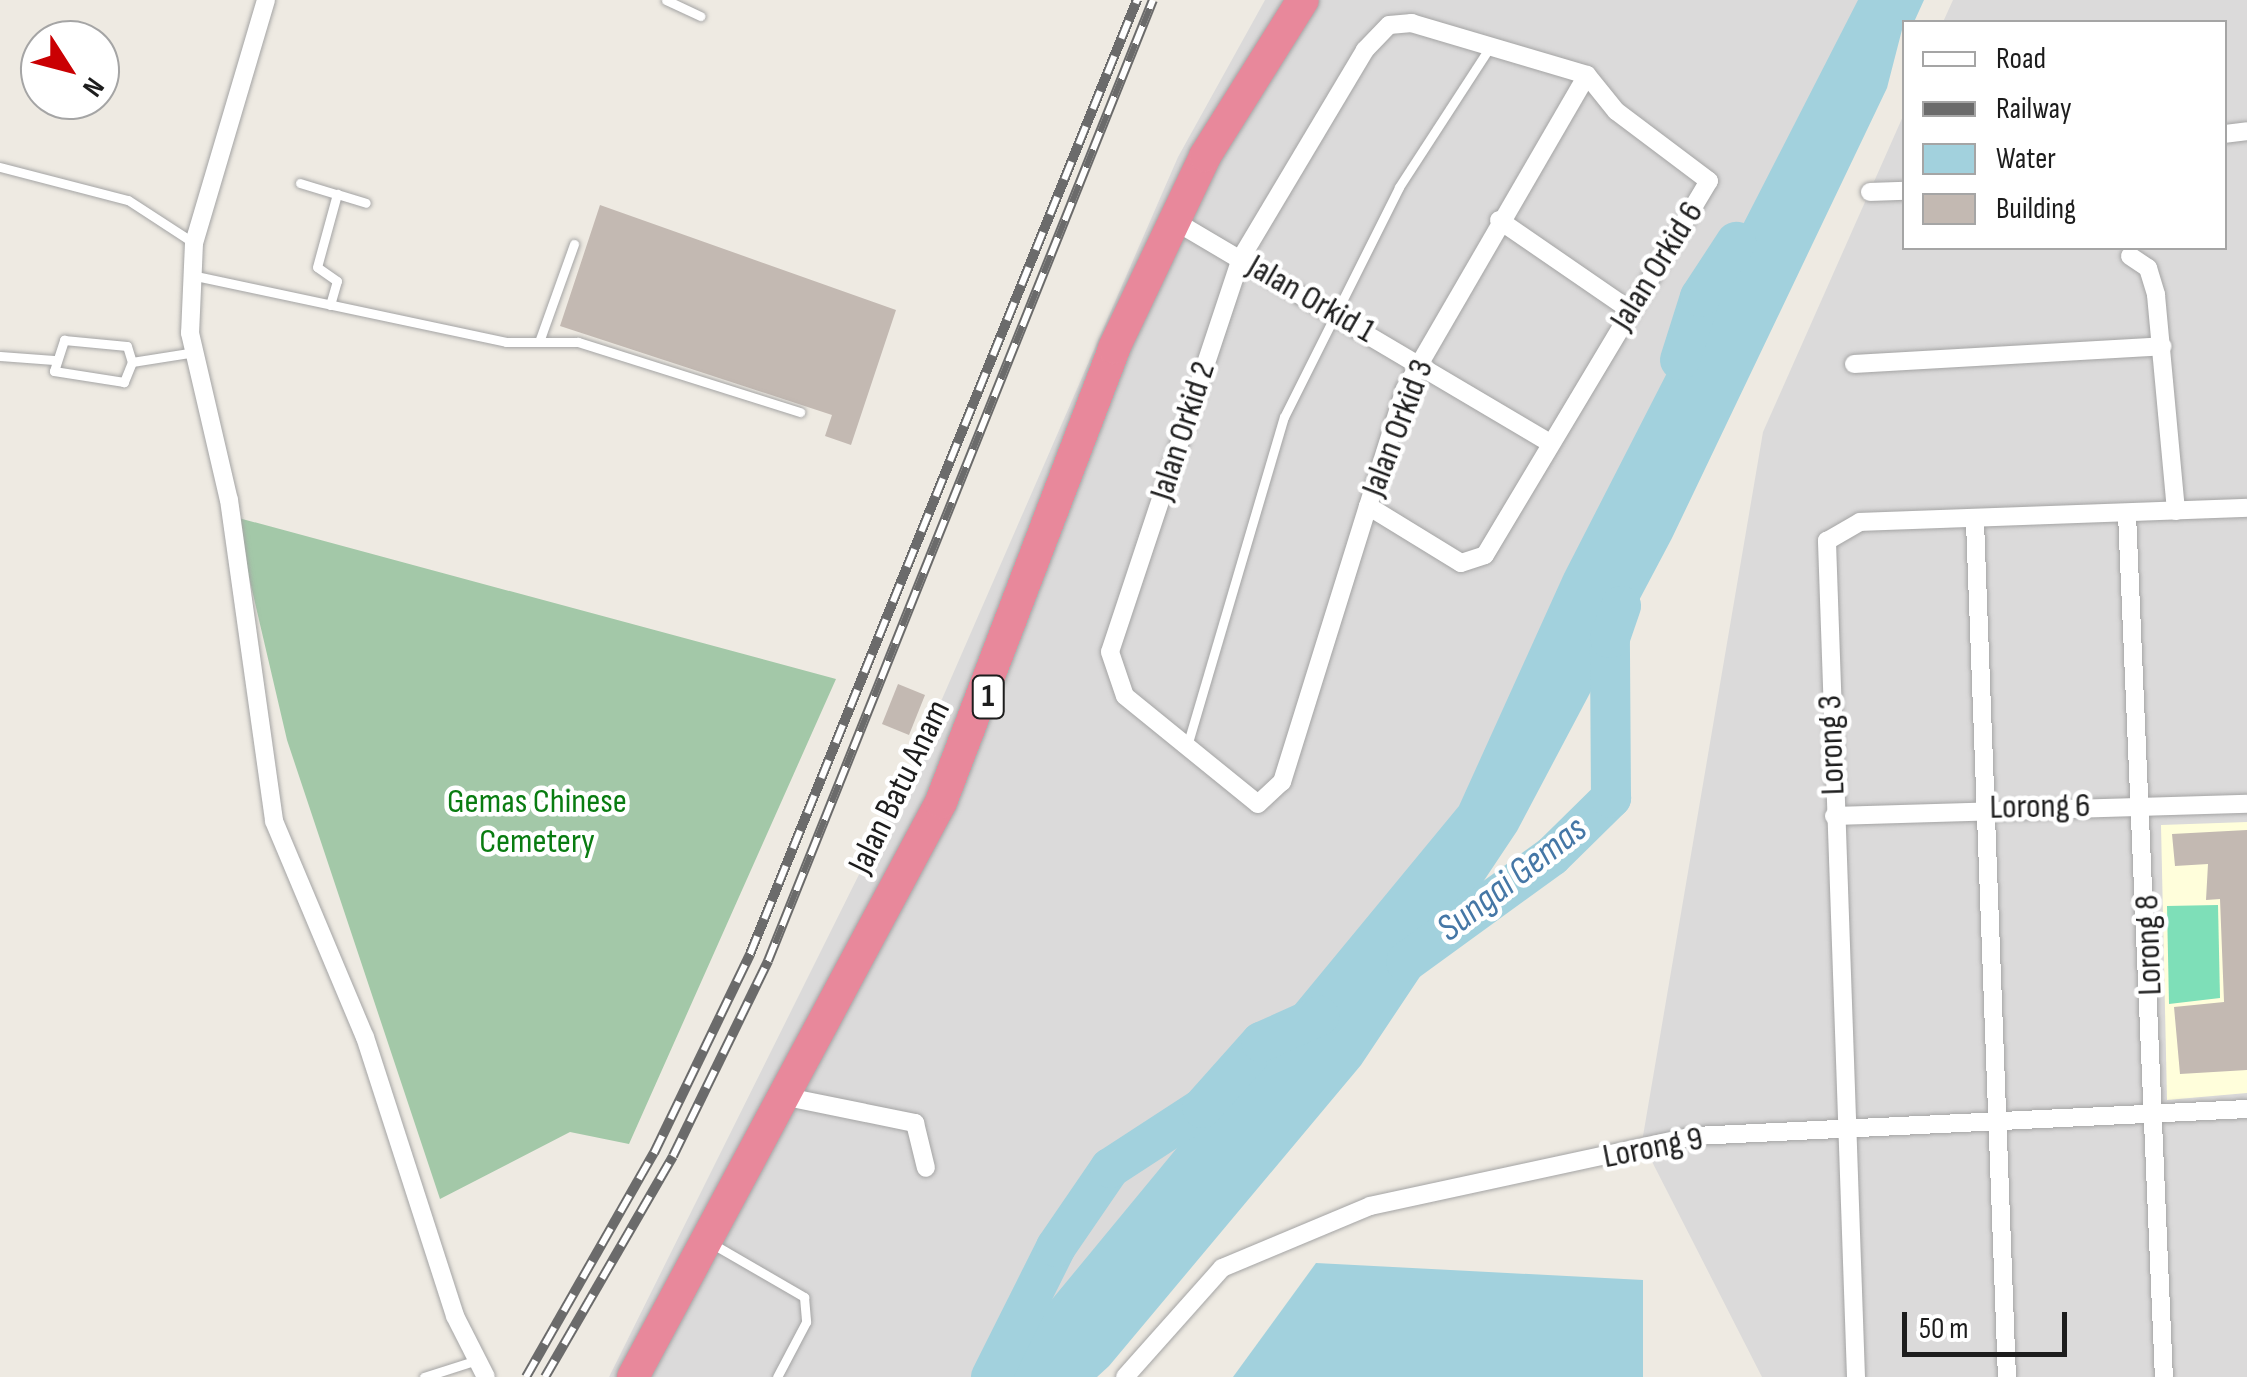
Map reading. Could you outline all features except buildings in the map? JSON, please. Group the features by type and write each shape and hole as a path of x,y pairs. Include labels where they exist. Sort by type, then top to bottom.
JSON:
{"highway":[{"name":"Jalan Batu Anam","path":"633,1377 977,727 1114,348 1174,220 1303,0"}],"street":[{"path":"266,0 194,243 188,274 195,352 229,500 274,820 365,1037 474,1361 486,1377"},
{"name":"Jalan Orkid 2","path":"1264,805 1186,749 1114,684 1110,652 1241,258 1389,25 1490,47"},
{"path":"1490,47 1588,75"},
{"name":"Jalan Orkid 3","path":"1264,805 1282,782 1368,506 1420,362 1588,75"},
{"name":"Jalan Orkid 6","path":"1368,506 1474,564 1709,178 1616,110 1588,75"},
{"path":"1870,192 1902,191"},
{"name":"Jalan Orkid 1","path":"1174,220 1420,362 1550,443"},
{"path":"1500,220 1630,310"},
{"path":"2130,256 2152,276 2176,511"},
{"path":"1854,364 2162,346"},
{"name":"Lorong 3","path":"1856,1377 1827,541 1860,522 1976,522 2247,508"},
{"name":"Lorong 8","path":"2127,514 2144,805 2164,1377"},
{"path":"1976,522 2007,1377"},
{"name":"Lorong 6","path":"1834,816 1984,808 2247,804"},
{"path":"782,1096 916,1122 926,1168"},
{"name":"Lorong 9","path":"1124,1377 1233,1260 1370,1206 1694,1136 2000,1125 2247,1109"}],"lane":[{"path":"666,0 700,16"},
{"path":"1186,749 1284,417 1331,312 1490,47"},
{"path":"0,167 128,200 194,243"},
{"path":"300,183 366,203"},
{"path":"330,304 337,280 317,267 337,194"},
{"path":"540,339 574,244"},
{"path":"188,274 506,342 540,339 599,347 800,412"},
{"path":"64,340 127,346 132,362 124,382 62,376 54,360 64,340"},
{"path":"132,362 195,352"},
{"path":"0,356 54,360"},
{"path":"704,1239 804,1297 806,1322 776,1377"},
{"path":"424,1377 474,1361"}],"shaded area":[{"path":"1265,0 1873,0 1434,920 1058,1377 609,1377 912,768 1178,157"},
{"path":"1953,0 2247,0 2247,1377 1762,1377 1642,1142 1763,432 1902,119 1902,250 2227,250 2227,20 1944,20"},
{"path":"2247,822 2247,1093 2167,1100 2161,825"}],"green space":[{"name":"Gemas Chinese Cemetery","path":"235,517 836,679 629,1144 570,1132 440,1199 287,740"},
{"path":"2218,905 2220,998 2169,1004 2167,906"}],"water":[{"path":"1858,0 1924,0 1915,20 1902,20 1887,88 1672,538 1517,831 1361,1065 1097,1377 988,1377 1459,806 1564,574"},
{"path":"1316,1263 1643,1280 1643,1377 1233,1377"}],"waterway":[{"name":"Sungai Gemas","path":"1680,360 1700,297 1736,242"},
{"name":"Sungai Gemas","path":"1406,962 1552,856 1611,798 1610,638 1621,606"},
{"name":"Sungai Gemas","path":"991,1377 1056,1247 1110,1168 1202,1108 1261,1042 1319,1016"}],"railway":[{"path":"526,1377 654,1153 750,954 1137,0"},
{"path":"545,1377 673,1156 768,961 1153,0"}]}
